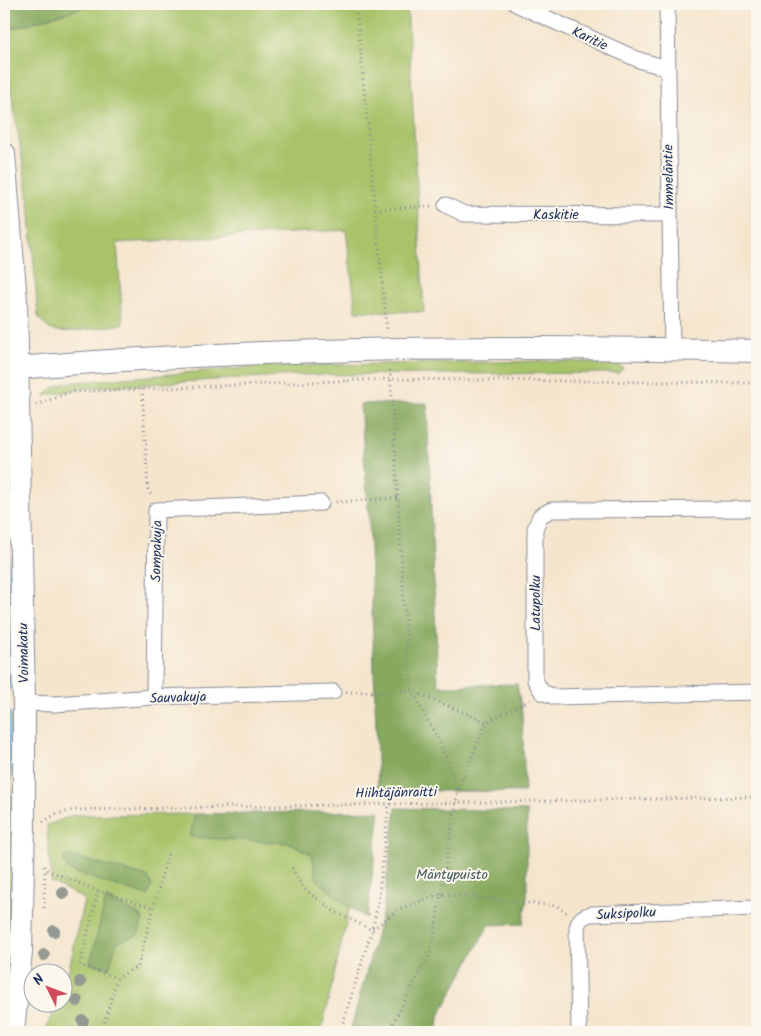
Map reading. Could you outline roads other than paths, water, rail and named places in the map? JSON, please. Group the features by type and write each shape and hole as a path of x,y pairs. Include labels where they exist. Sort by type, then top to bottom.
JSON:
{"street":[{"name":"Karitie","path":"516,4 638,60 666,68"},
{"name":"Immeläntie","path":"667,4 666,68 672,350"},
{"name":"Voimakatu","path":"4,154 16,301 10,368 19,406 24,703 22,952 13,1032"},
{"name":"Kaskitie","path":"446,205 464,214 669,215"},
{"path":"10,368 148,357 388,350 757,351"},
{"name":"Sompakuja","path":"154,697 156,510 322,503"},
{"name":"Latupolku","path":"757,509 551,510 540,516 535,529 535,680 542,692 555,697 757,692"},
{"name":"Sauvakuja","path":"24,703 333,692"},
{"name":"Suksipolku","path":"579,1032 578,921 584,916 592,914 757,908"}],"waterway":[{"path":"6,502 8,688"},
{"path":"8,713 8,783"}],"park label":[{"name":"Mäntypuisto","path":"452,874"}]}
